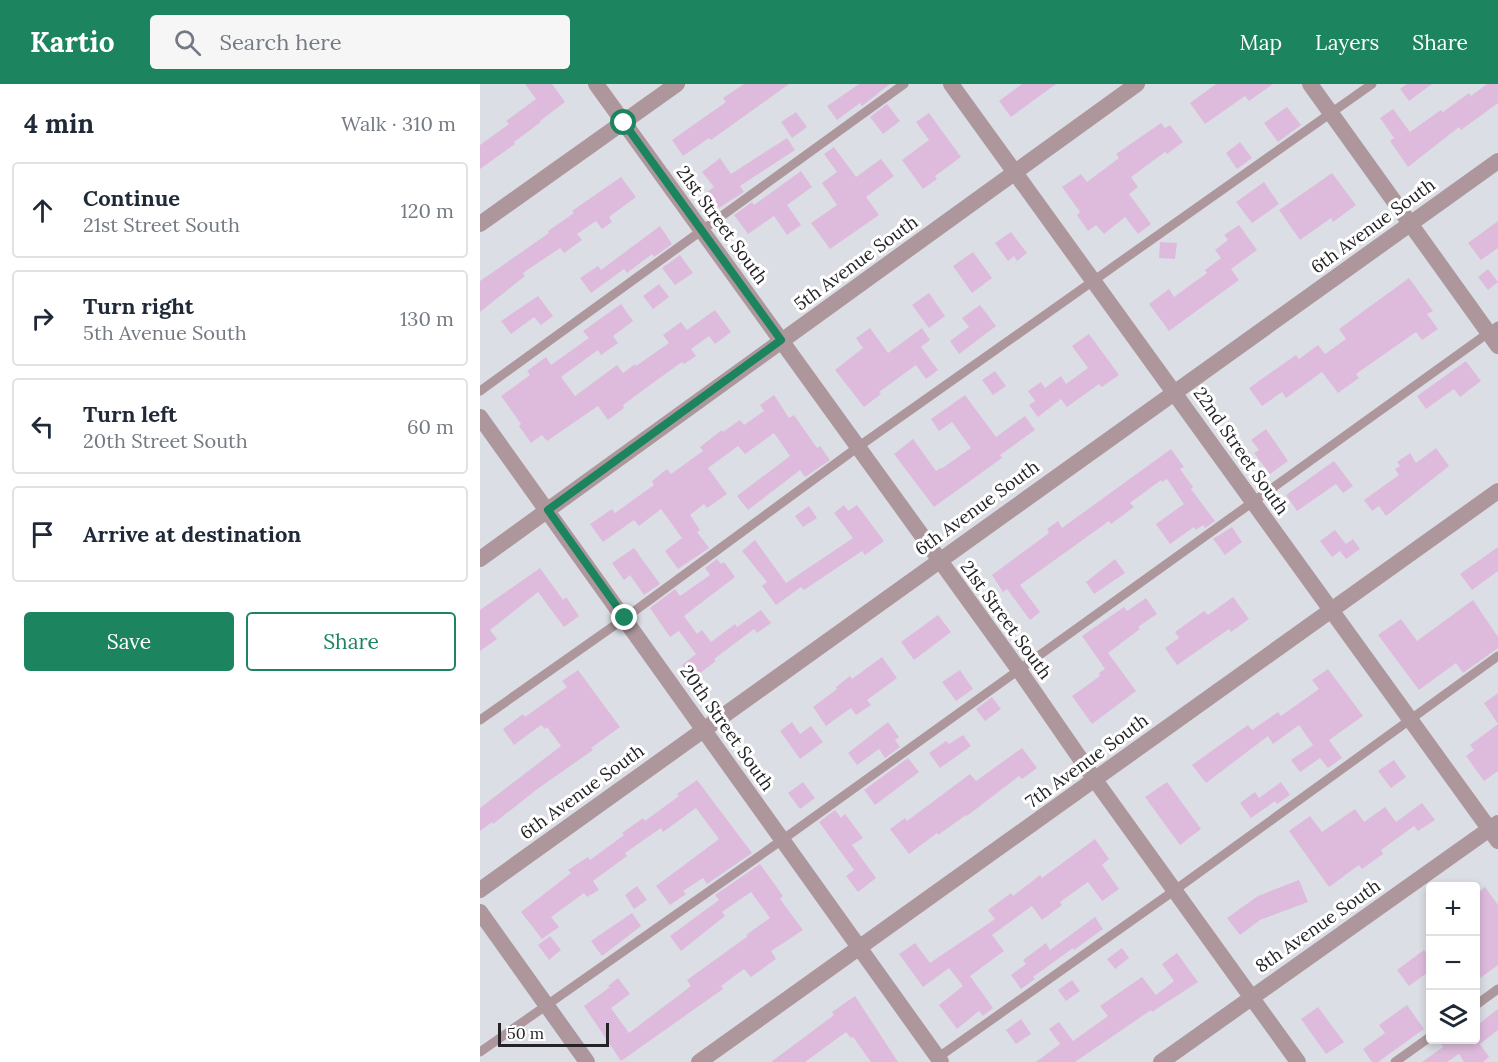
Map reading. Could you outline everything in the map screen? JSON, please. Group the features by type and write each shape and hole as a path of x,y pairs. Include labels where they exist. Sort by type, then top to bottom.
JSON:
{"street":[{"name":"21st Street South","path":"596,84 1019,670 1095,780 1298,1062"},
{"path":"480,224 677,84"},
{"name":"22nd Street South","path":"951,84 1330,610 1495,831"},
{"name":"5th Avenue South","path":"480,559 1137,84"},
{"path":"1310,84 1410,224 1493,329 1498,346"},
{"name":"6th Avenue South","path":"480,890 1498,161"},
{"name":"20th Street South","path":"480,417 704,729 937,1061"},
{"name":"7th Avenue South","path":"699,1062 1498,491"},
{"name":"8th Avenue South","path":"1161,1062 1251,997 1495,831"},
{"path":"480,912 586,1062"}],"lane":[{"path":"480,391 904,84"},
{"path":"480,720 625,618 858,447 1372,84"},
{"path":"480,1052 782,840 1493,329"},
{"path":"937,1061 1498,656"},
{"path":"1480,1002 1498,989"},
{"path":"1395,1062 1426,1040"}],"building":[{"path":"525,84 552,84 565,102 514,142 515,144 480,169 480,145 509,124 506,121 536,99"},
{"path":"744,84 789,84 711,140 709,138 683,156 672,140 726,102 723,98"},
{"path":"859,84 890,84 862,106 860,103 837,120 827,106"},
{"path":"1022,84 1056,84 1011,117 999,101"},
{"path":"1216,84 1273,84 1249,101 1245,96 1205,124 1190,103"},
{"path":"1407,84 1432,84 1409,101 1400,89"},
{"path":"1487,84 1498,84 1498,103 1461,130 1459,127 1408,167 1390,141 1394,138 1380,118 1393,109 1410,132 1441,110 1443,112 1469,93 1471,96"},
{"path":"887,104 900,121 883,134 870,117"},
{"path":"1287,107 1301,125 1278,142 1264,123"},
{"path":"796,112 807,127 792,138 781,122"},
{"path":"929,113 961,157 935,176 937,179 923,189 902,160 929,140 916,122"},
{"path":"1161,123 1165,128 1170,125 1183,142 1131,177 1138,187 1129,194 1151,224 1138,234 1125,217 1104,234 1096,225 1088,231 1077,215 1080,212 1062,187 1081,174 1087,182 1119,158 1116,154"},
{"path":"787,138 795,150 740,186 744,192 719,208 707,192 714,187 702,172 720,158 731,174"},
{"path":"1240,142 1252,158 1237,169 1226,153"},
{"path":"834,147 856,177 881,159 894,176 866,197 879,215 830,249 811,223 837,205 822,183 837,172 824,154"},
{"path":"801,171 812,187 787,205 801,225 787,235 774,216 748,234 734,215 752,202 754,205"},
{"path":"1332,173 1356,205 1333,222 1331,218 1300,240 1279,210"},
{"path":"621,177 636,197 609,217 612,222 602,229 596,221 577,234 582,240 564,253 560,248 523,273 525,276 480,312 480,281 549,233 548,231 574,213 572,211"},
{"path":"1264,182 1279,204 1252,223 1236,202"},
{"path":"1498,221 1498,248 1481,260 1468,243"},
{"path":"1239,225 1257,250 1231,269 1239,280 1169,331 1149,304 1169,289 1174,297 1207,273 1205,270 1221,258 1215,250 1228,240 1224,235"},
{"path":"660,226 672,244 654,257 652,254 627,273 624,269 591,293 580,278 598,266 601,270"},
{"path":"1011,232 1027,253 1017,261 1014,256 1008,261 995,243"},
{"path":"1160,242 1177,243 1175,259 1159,258"},
{"path":"973,252 992,278 972,293 953,266"},
{"path":"680,255 693,273 675,285 662,268"},
{"path":"1488,269 1498,282 1488,290 1478,277"},
{"path":"1409,278 1433,311 1427,314 1438,329 1422,340 1416,332 1356,374 1359,378 1338,393 1322,372 1286,398 1282,392 1262,406 1249,388 1296,355 1299,359 1318,345 1325,354 1346,339 1339,329"},
{"path":"659,284 669,297 653,309 643,296"},
{"path":"929,293 945,316 929,328 912,305"},
{"path":"538,296 553,316 541,325 534,317 511,334 501,321"},
{"path":"621,304 633,321 613,336 618,343 601,355 598,350 561,377 575,396 617,365 623,373 669,343 663,335 681,322 687,330 715,310 731,332 715,344 709,336 691,349 696,356 684,364 682,362 650,385 623,405 624,408 608,420 598,406 547,441 542,435 531,443 501,396 530,375 527,371 546,357 551,365 589,338 583,331"},
{"path":"980,305 996,326 959,354 950,341 969,327 962,318"},
{"path":"870,328 888,353 922,328 930,340 921,347 938,370 926,379 916,365 879,392 881,394 864,407 835,370 863,348 856,338"},
{"path":"1089,334 1119,375 1102,387 1099,384 1067,407 1061,399 1038,417 1029,405 1035,401 1028,391 1041,382 1045,388 1061,376 1066,384 1088,368 1072,346"},
{"path":"1466,361 1481,381 1460,397 1454,389 1426,409 1417,396"},
{"path":"995,371 1006,386 993,395 982,380"},
{"path":"774,395 789,418 794,415 817,448 820,446 830,460 805,477 800,470 748,510 737,496 790,456 774,433 745,454 738,446 708,468 727,494 707,508 704,504 690,515 700,530 697,532 709,548 678,569 665,551 682,538 661,509 639,526 634,520 603,542 590,524 612,509 615,513 654,485 652,481 667,469 671,474 703,451 700,447 722,430 723,432 740,420 744,425 764,411 760,405"},
{"path":"965,395 996,437 1025,416 1035,430 1000,455 1002,458 934,507 894,454 913,439 936,471 971,448 952,422 939,431 931,419"},
{"path":"1266,429 1288,461 1270,474 1254,453 1259,450 1251,440"},
{"path":"1436,448 1449,466 1386,516 1379,506 1372,511 1364,500 1399,475 1395,469 1400,466 1397,462 1410,453 1416,463"},
{"path":"1171,449 1184,467 1180,469 1193,487 1191,489 1215,521 1205,528 1203,525 1196,530 1194,527 1170,544 1156,524 1184,504 1167,479 1162,482 1161,480 1130,503 1134,507 1111,524 1109,521 1020,585 1040,612 1030,620 1007,589 1003,592 992,575 1049,533 1047,529 1058,521 1062,528"},
{"path":"1334,461 1353,486 1343,493 1336,484 1297,511 1286,495"},
{"path":"844,505 848,511 857,505 884,541 865,555 862,551 804,590 801,587 776,605 762,586 767,582 742,551 755,540 786,583 853,538 834,513"},
{"path":"809,506 817,518 803,527 795,516"},
{"path":"1232,527 1242,542 1225,555 1213,539"},
{"path":"1335,530 1346,544 1353,539 1360,549 1346,559 1340,551 1332,557 1320,541"},
{"path":"1498,547 1498,571 1472,590 1460,574"},
{"path":"634,548 660,584 644,595 630,575 624,580 612,563"},
{"path":"717,559 721,564 724,562 735,577 684,616 697,634 702,630 711,642 735,624 737,627 761,610 771,623 757,633 754,629 692,679 682,665 696,654 679,631 670,637 650,608 675,589 680,596 710,575 705,568"},
{"path":"1115,559 1125,573 1094,594 1086,582"},
{"path":"540,568 563,600 566,597 579,616 564,627 538,592 490,630 497,639 480,651 480,610"},
{"path":"1233,597 1249,619 1231,632 1229,629 1177,665 1165,648 1179,638 1175,632 1204,611 1208,615"},
{"path":"1146,598 1157,614 1108,653 1136,691 1092,724 1072,696 1100,676 1099,673 1105,669 1082,636 1124,607 1127,611"},
{"path":"1473,600 1498,637 1498,648 1463,673 1456,663 1419,690 1378,635 1401,619 1417,641"},
{"path":"938,615 951,632 914,660 901,642"},
{"path":"882,657 897,678 867,700 871,705 856,715 851,708 826,726 813,707 850,676 852,679"},
{"path":"1328,669 1363,716 1329,740 1342,758 1328,768 1320,758 1300,772 1291,760 1313,745 1299,725 1273,744 1268,736 1206,783 1192,765 1248,725 1252,730 1278,712 1281,716 1319,689 1312,680"},
{"path":"578,670 620,727 591,748 593,750 493,824 492,822 480,831 480,808 561,746 547,727 545,729 541,725 514,745 503,729 523,714 525,717 567,687 562,681"},
{"path":"960,670 973,689 956,701 942,682"},
{"path":"1498,693 1498,724 1484,703"},
{"path":"992,697 1001,709 985,721 976,709"},
{"path":"792,722 800,734 811,726 823,742 800,759 780,731"},
{"path":"888,722 899,737 895,740 900,747 885,758 879,749 857,765 848,753"},
{"path":"1498,724 1498,771 1484,781 1466,756 1474,750 1470,745"},
{"path":"963,735 971,746 940,768 929,753 946,741 949,744"},
{"path":"1022,748 1037,768 1022,779 1019,776 967,816 938,835 937,833 909,854 890,829 905,818 907,821 970,774 976,781"},
{"path":"908,758 919,772 875,805 864,790"},
{"path":"1394,760 1406,777 1391,788 1378,771"},
{"path":"697,780 752,853 707,884 703,878 683,891 686,894 670,905 656,886 719,839 696,808 663,832 661,828 625,853 627,856 593,881 599,890 587,897 584,893 551,917 559,927 542,939 521,912 571,873 568,870 588,857 590,860 624,835 622,833 643,818 645,821"},
{"path":"803,782 815,798 800,809 788,793"},
{"path":"1167,782 1201,829 1180,845 1145,797"},
{"path":"1281,782 1290,795 1277,804 1275,801 1251,818 1240,803 1255,792 1259,798"},
{"path":"1422,803 1435,820 1418,831 1414,826 1381,850 1383,854 1362,869 1359,865 1329,887 1289,831 1310,816 1322,832 1355,809 1364,822 1385,807 1396,822"},
{"path":"835,810 841,818 845,814 863,838 852,845 876,878 858,892 846,876 854,870 819,822"},
{"path":"1095,839 1109,859 1102,865 1119,889 1102,901 1088,882 1060,902 1062,905 1042,920 1032,906 992,935 1004,951 970,976 993,1008 983,1016 979,1011 957,1029 939,1005 963,986 949,968 923,987 899,954 915,943 930,963 995,919 988,910 1011,893 1013,896 1040,875 1042,878"},
{"path":"760,864 783,896 780,899 803,930 771,951 776,959 751,977 744,969 721,986 723,989 621,1061 584,1006 610,987 608,986 618,978 630,994 611,1008 629,1033 691,986 687,980 770,918 751,892 722,912 725,916 681,951 670,936 719,900 715,895"},
{"path":"1299,880 1308,902 1260,920 1240,935 1227,918 1258,896"},
{"path":"637,886 647,900 634,909 625,895"},
{"path":"1485,887 1498,905 1498,965 1480,978 1480,936 1480,891"},
{"path":"632,913 641,926 602,956 591,941"},
{"path":"1095,917 1103,929 1033,977 1035,979 1021,989 1011,975 1026,964 1023,960 1046,943 1050,950"},
{"path":"550,936 561,950 549,960 538,945"},
{"path":"1122,948 1129,958 1115,969 1107,959"},
{"path":"1424,950 1426,953 1426,974 1409,986 1397,970"},
{"path":"1177,953 1198,982 1152,1012 1151,1010 1075,1062 1036,1062 1060,1044 1049,1029 1059,1022 1073,1041 1108,1016 1100,1006 1142,977 1156,995 1174,981 1162,964"},
{"path":"1072,980 1080,991 1066,1001 1058,990"},
{"path":"855,996 898,1062 871,1062 853,1037 851,1038 846,1032 805,1062 771,1062 834,1015 832,1012"},
{"path":"1407,1005 1424,1029 1378,1062 1372,1062 1363,1049 1385,1033 1379,1025"},
{"path":"1318,1007 1344,1042 1326,1054 1301,1019"},
{"path":"1498,1009 1498,1030 1480,1044 1480,1023"},
{"path":"1021,1019 1031,1034 1016,1044 1006,1030"},
{"path":"1441,1044 1480,1044 1489,1057 1483,1062 1464,1062 1459,1054 1447,1062 1422,1062 1443,1047"}],"route":[{"path":"624,123 781,340 548,510 625,618"}]}
